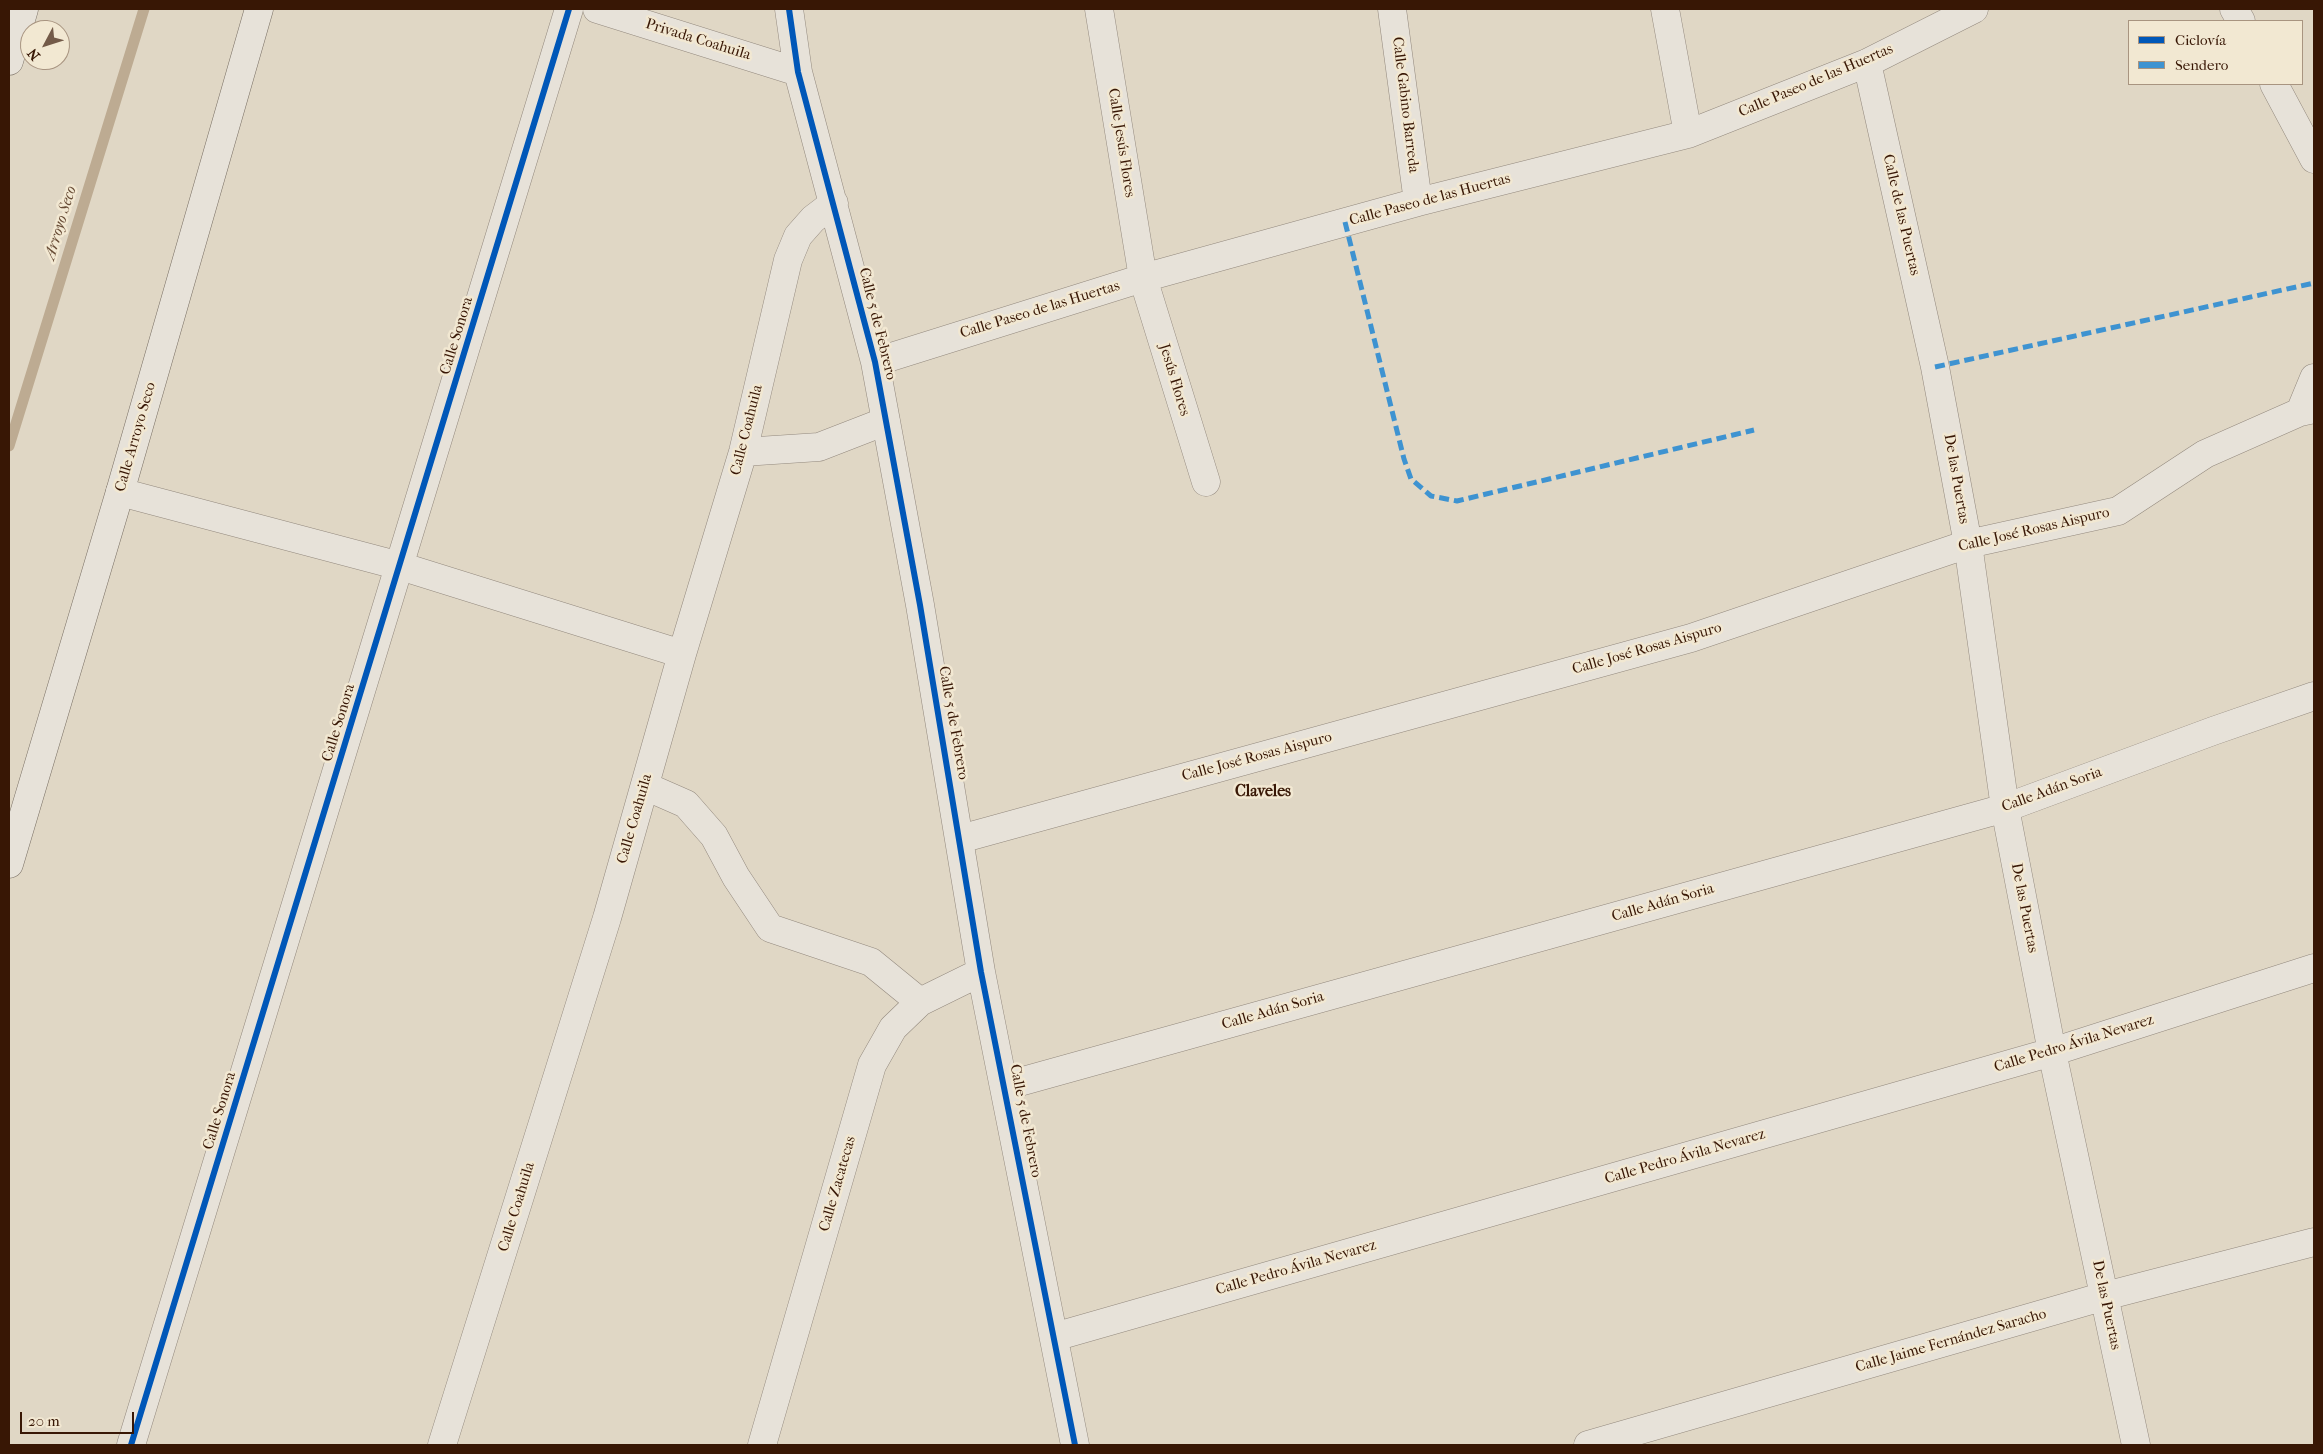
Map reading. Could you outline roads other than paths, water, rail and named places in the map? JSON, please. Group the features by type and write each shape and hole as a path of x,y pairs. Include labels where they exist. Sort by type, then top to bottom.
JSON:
{"street":[{"path":"9,62 24,9"},
{"name":"Calle Arroyo Seco","path":"9,864 120,492 259,9"},
{"name":"Calle Sonora","path":"131,1445 569,9"},
{"name":"Privada Coahuila","path":"597,9 798,72"},
{"name":"Calle 5 de Febrero","path":"788,9 798,72 875,362 960,839 981,972 1075,1445"},
{"name":"Calle Jesús Flores","path":"1099,9 1143,278"},
{"name":"Calle Gabino Barreda","path":"1392,9 1418,202"},
{"path":"1665,9 1688,134"},
{"name":"Calle Paseo de las Huertas","path":"875,362 1143,278 1418,202 1688,134 1867,63 1974,9"},
{"path":"2234,9 2240,20"},
{"name":"Calle de las Puertas","path":"1867,63 1935,367"},
{"path":"2275,85 2314,159"},
{"name":"Calle Coahuila","path":"442,1445 608,918 644,786 742,452 788,260 798,236 812,219 834,203"},
{"name":"Jesús Flores","path":"1143,278 1206,482"},
{"name":"De las Puertas","path":"1935,367 1968,544 2004,808 2052,1052 2136,1445"},
{"path":"2307,411 2314,378"},
{"name":"Calle José Rosas Aispuro","path":"960,839 1691,638 1968,544 2118,510 2205,454 2307,411"},
{"path":"742,452 819,447 886,421"},
{"path":"120,492 400,566 682,654"},
{"name":"Calle Adán Soria","path":"1005,1086 2004,808 2314,696"},
{"path":"644,786 686,804 714,836 736,877 770,928 871,962 920,1002"},
{"name":"Calle Pedro Ávila Nevarez","path":"1054,1337 2052,1052 2314,968"},
{"name":"Calle Zacatecas","path":"762,1445 872,1065 893,1028 920,1002 981,972"},
{"name":"Calle Jaime Fernández Saracho","path":"1588,1445 2105,1296 2314,1242"}],"waterway":[{"name":"Arroyo Seco","path":"9,446 144,9"}],"district":[{"name":"Claveles","path":"1263,792"}]}
